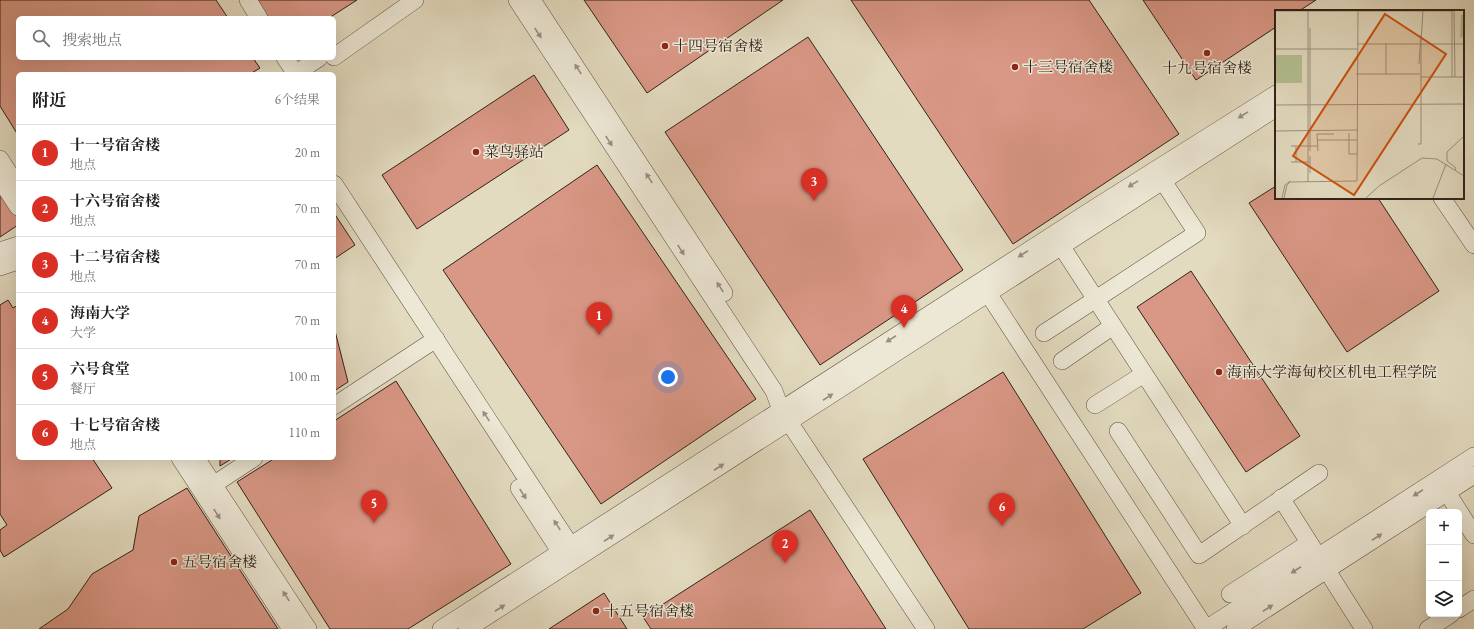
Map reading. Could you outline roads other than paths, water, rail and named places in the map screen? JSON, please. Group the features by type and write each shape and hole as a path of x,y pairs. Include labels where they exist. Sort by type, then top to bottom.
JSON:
{"street":[{"path":"248,0 258,16"},
{"path":"336,47 403,0"},
{"path":"336,55 415,0"},
{"path":"517,0 774,391 940,629"},
{"path":"532,0 784,386 790,413 926,629"},
{"path":"286,60 294,72"},
{"path":"298,72 316,60"},
{"path":"313,72 329,60"},
{"path":"467,629 570,555 1058,241 1159,175 1275,95"},
{"path":"1159,175 1275,109"},
{"path":"0,159 16,184"},
{"path":"1044,333 1197,233 1159,175"},
{"path":"0,179 16,204"},
{"path":"336,187 431,342 570,555"},
{"path":"1443,199 1474,245"},
{"path":"1455,199 1474,228"},
{"path":"336,206 431,342"},
{"path":"1058,241 1243,526"},
{"path":"0,251 16,245"},
{"path":"0,267 16,262"},
{"path":"988,285 1213,627 1318,556 1442,486 1474,475"},
{"path":"1062,361 1113,326"},
{"path":"336,405 431,342"},
{"path":"1095,405 1144,374"},
{"path":"1118,431 1199,555 1319,473"},
{"path":"1442,486 1474,456"},
{"path":"182,460 208,488 308,629"},
{"path":"197,460 208,488 291,629"},
{"path":"208,488 251,460"},
{"path":"1442,486 1474,535"},
{"path":"1281,498 1364,629"},
{"path":"441,629 570,555"},
{"path":"1230,594 1318,556"},
{"path":"1235,629 1318,556"},
{"path":"1462,607 1474,599"},
{"path":"1428,629 1446,617"}],"place":[{"name":"十四号宿舍楼","path":"665,46"},
{"name":"十九号宿舍楼","path":"1207,53"},
{"name":"十三号宿舍楼","path":"1015,67"},
{"name":"菜鸟驿站","path":"476,152"},
{"name":"十二号宿舍楼","path":"814,201"},
{"name":"海南大学","path":"904,328"},
{"name":"十一号宿舍楼","path":"599,335"},
{"name":"海南大学海甸校区机电工程学院","path":"1219,372"},
{"name":"六号食堂","path":"374,523"},
{"name":"十七号宿舍楼","path":"1002,526"},
{"name":"五号宿舍楼","path":"174,562"},
{"name":"十六号宿舍楼","path":"785,563"},
{"name":"十五号宿舍楼","path":"596,611"}]}
